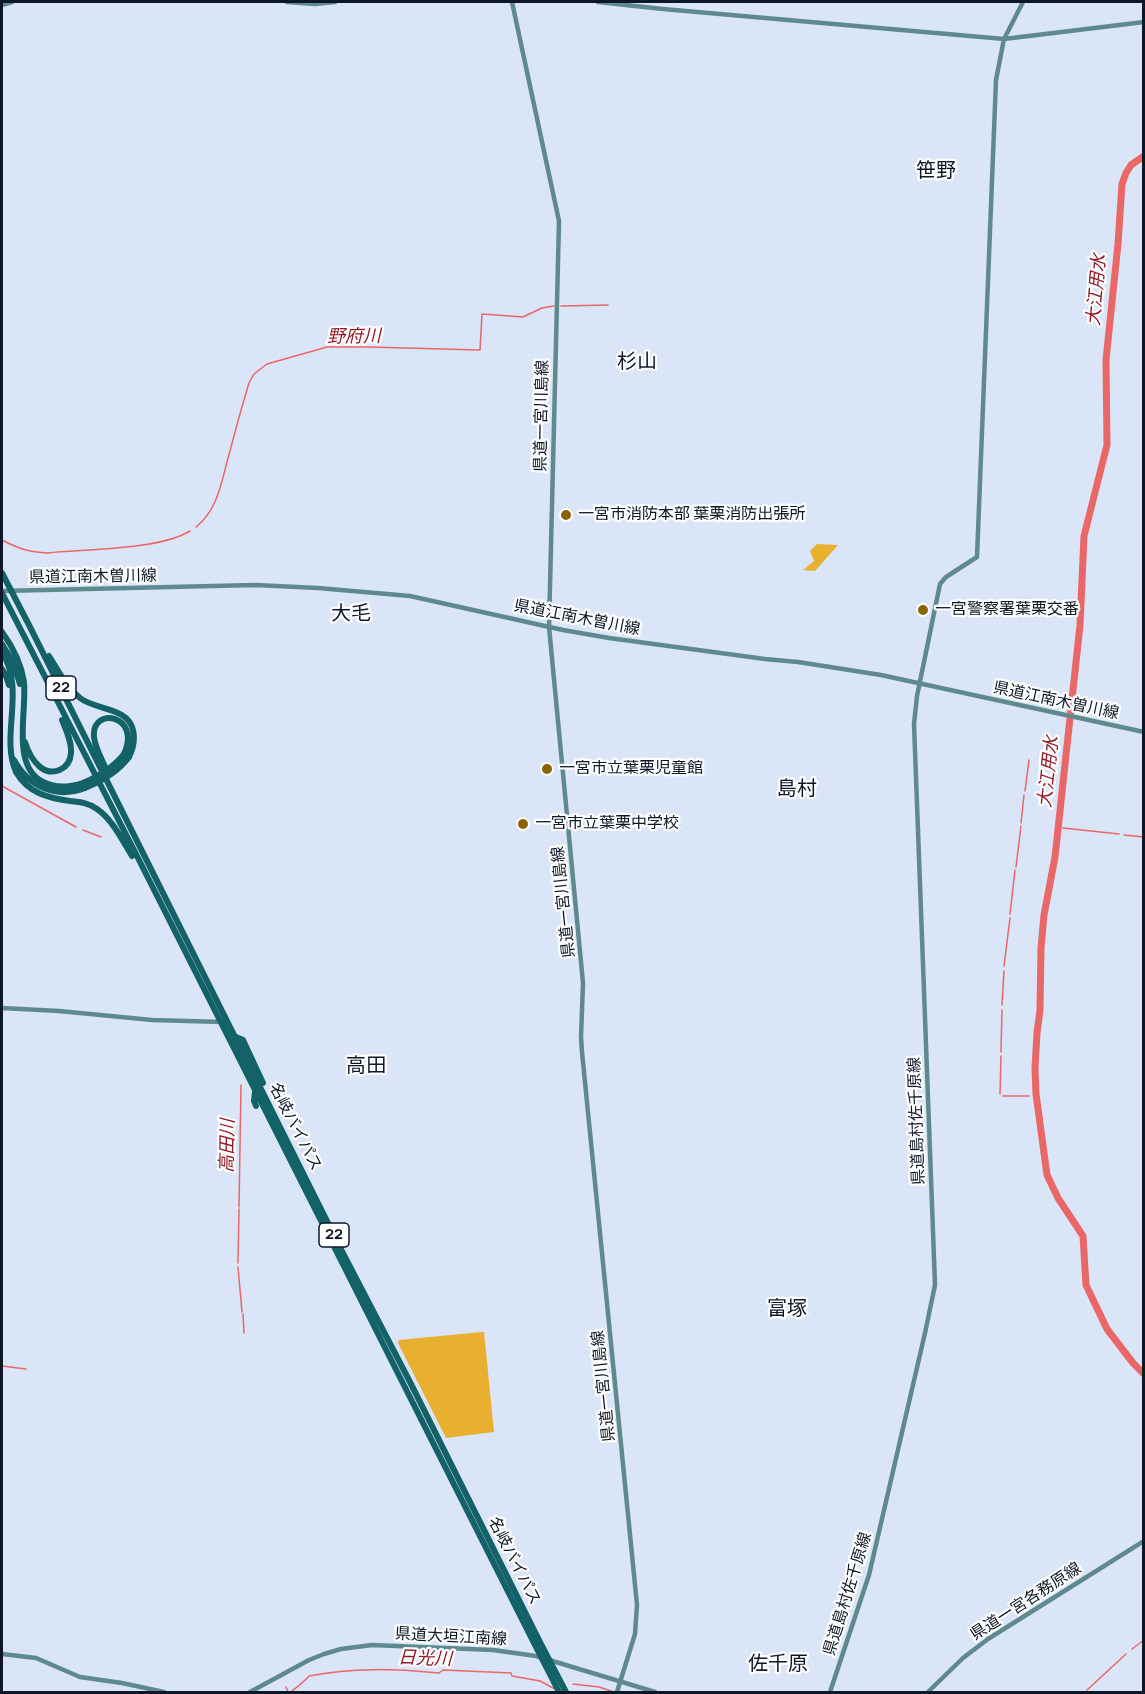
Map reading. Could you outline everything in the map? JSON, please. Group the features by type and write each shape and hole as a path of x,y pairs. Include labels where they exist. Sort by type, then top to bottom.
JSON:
{"highway":[{"name":"22","path":"2,573 119,803"},
{"name":"22","path":"2,592 111,808 122,823"},
{"path":"9,733 13,758 22,772 39,787 53,792 68,792 100,781 115,772 134,738 130,721 121,714 90,704 79,697 60,675 29,625"},
{"path":"2,632 13,648 24,682 26,765 33,776 45,783 58,787 84,785"},
{"path":"2,644 10,655 16,670 24,707"},
{"path":"2,652 11,672 10,759 16,772 24,783 42,795 90,805 122,823"},
{"path":"24,733 31,757 41,768 54,771 68,764 71,752 67,733 34,657"},
{"path":"2,669 8,681 10,706"},
{"path":"122,823 119,803 95,742 94,733 99,721 109,717 116,718 123,723 128,738 126,755"},
{"name":"名岐バイパス","path":"122,823 136,840 410,1382 540,1648 559,1692"},
{"name":"名岐バイパス","path":"122,823 150,884 255,1091 540,1648 566,1692"},
{"name":"22","path":"236,1036 243,1040 263,1083"},
{"name":"22","path":"255,1091 256,1106"}],"main road":[{"path":"2,5 12,2"},
{"path":"287,2 315,4 335,2"},
{"name":"県道一宮川島線","path":"512,2 559,221 549,627 583,972 582,1052 637,1605 635,1634 617,1692"},
{"path":"598,2 1004,39 1143,22"},
{"path":"1004,39 1023,2"},
{"name":"県道島村佐千原線","path":"830,1692 869,1575 935,1285 914,714 940,583 977,557 996,80 1004,39"},
{"name":"県道江南木曽川線","path":"2,592 255,585 410,596 619,640 798,662 920,683 1143,732"},
{"path":"2,1008 152,1020 222,1022"},
{"name":"県道一宮各務原線","path":"928,1692 963,1658 988,1639 1143,1541"},
{"name":"県道大垣江南線","path":"250,1692 324,1654 372,1645 493,1650 527,1654 655,1692"},
{"path":"2,1654 36,1658 80,1677 164,1692"}],"shaded area":[{"path":"817,544 838,545 815,571 803,570 814,561 810,551"},
{"path":"484,1332 494,1432 446,1438 398,1343 399,1340"}],"waterway":[{"name":"大江用水","path":"1144,156 1131,165 1122,184 1106,360 1107,445 1084,536 1080,625 1055,857 1044,915 1035,1068 1036,1094 1047,1175 1058,1198 1083,1236 1086,1285 1107,1329 1144,1374"},
{"name":"野府川","path":"561,306 608,305"},
{"name":"野府川","path":"196,527 210,511 219,492 249,383 254,374 267,364 327,347 480,350 482,314 523,317 542,308 554,306"},
{"name":"野府川","path":"2,540 24,550 48,553 141,545 160,542 190,531"},
{"path":"1025,791 1029,760"},
{"path":"2,786 76,827"},
{"path":"1021,823 1024,795"},
{"path":"1016,867 1021,826"},
{"path":"1063,828 1119,834"},
{"path":"83,830 101,837"},
{"path":"1124,835 1144,837"},
{"path":"1010,914 1015,870"},
{"path":"1004,966 1010,918"},
{"path":"1002,1005 1004,971"},
{"path":"1001,1052 1002,1010"},
{"path":"1000,1094 1001,1056"},
{"name":"高田川","path":"239,1207 241,1085"},
{"path":"1003,1096 1029,1096"},
{"name":"高田川","path":"238,1263 239,1209"},
{"name":"高田川","path":"238,1267 242,1312"},
{"name":"高田川","path":"243,1314 244,1333"},
{"path":"2,1366 26,1369"},
{"name":"日光川","path":"1132,1649 1144,1640"},
{"name":"日光川","path":"1087,1690 1126,1654"},
{"name":"日光川","path":"291,1692 309,1676 342,1671 374,1670 511,1673 512,1676 540,1681 555,1689"},
{"path":"573,1684 599,1687 614,1692"},
{"name":"高田川","path":"286,1687 288,1692"}],"place":[{"name":"一宮市消防本部 葉栗消防出張所","path":"566,515"},
{"name":"一宮警察署葉栗交番","path":"923,610"},
{"name":"一宮市立葉栗児童館","path":"547,769"},
{"name":"一宮市立葉栗中学校","path":"523,824"}],"district":[{"name":"笹野","path":"936,171"},
{"name":"杉山","path":"637,362"},
{"name":"大毛","path":"351,614"},
{"name":"島村","path":"797,789"},
{"name":"高田","path":"366,1066"},
{"name":"富塚","path":"787,1309"},
{"name":"佐千原","path":"778,1664"}]}
